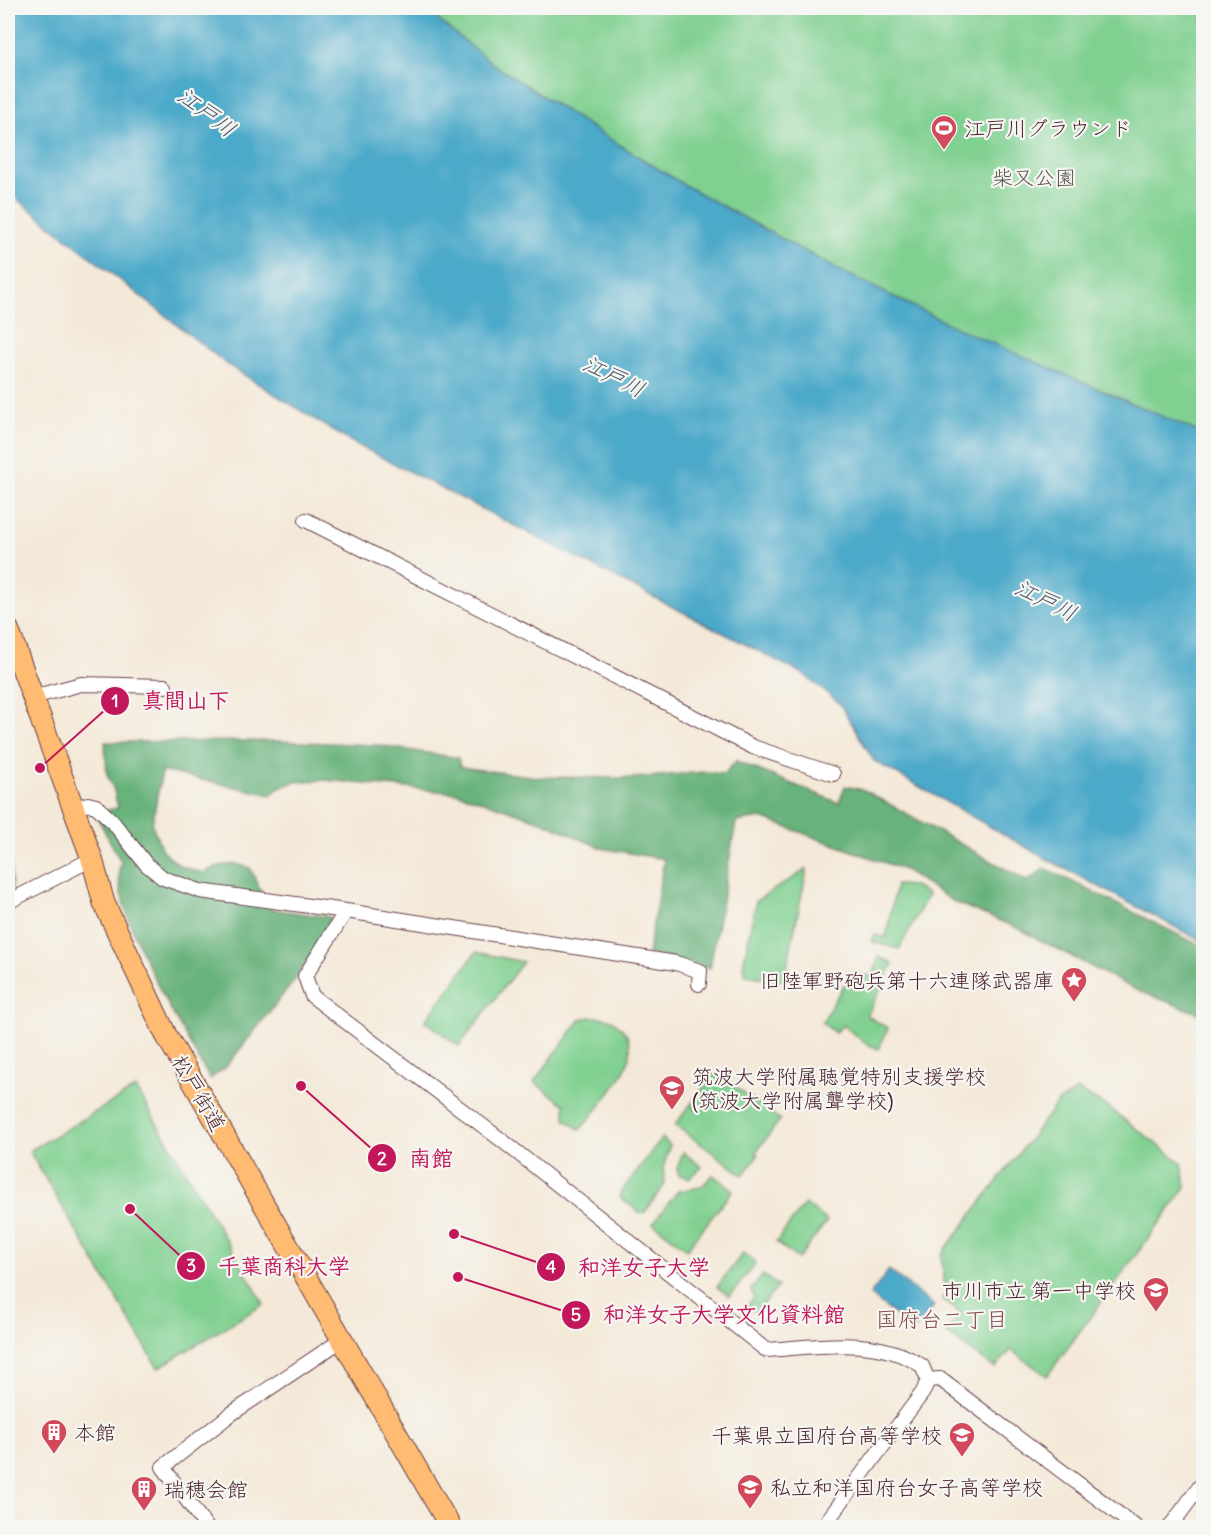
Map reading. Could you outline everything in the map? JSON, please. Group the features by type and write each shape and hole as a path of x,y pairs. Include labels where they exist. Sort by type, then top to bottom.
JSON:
{"main road":[{"name":"松戸街道","path":"8,629 92,859 112,923 166,1035 451,1527"}],"street":[{"path":"306,520 753,747 833,774"},
{"path":"33,697 81,684 165,686"},
{"path":"73,809 88,804 96,806 112,821 146,864 163,878 200,891 346,911 676,963 700,971 699,984"},
{"path":"8,902 92,859"},
{"path":"346,911 305,976 312,996 504,1142 766,1350 849,1346 881,1348 922,1366 928,1380"},
{"path":"207,1527 163,1467 231,1414 343,1339"},
{"path":"928,1380 940,1379 1137,1527"},
{"path":"822,1527 912,1408 928,1380"},
{"path":"1169,1527 1203,1481"}],"green space":[{"name":"柴又公園","path":"423,8 1203,8 1203,434 957,328 833,267 686,186 592,128 497,67"},
{"path":"279,741 377,745 458,758 460,767 537,777 634,778 705,772 724,774 736,761 839,803 845,786 864,790 1027,881 1045,868 1203,947 1203,1015 1136,990 1017,928 954,902 905,870 761,818 736,822 710,968 648,954 664,859 601,848 544,822 458,793 325,780 295,782 280,787 271,795 162,771 152,824 162,850 180,866 204,873 218,866 236,864 250,868 269,909 330,917 331,926 294,981 225,1068 210,1079 150,971 125,908 119,882 121,862 95,813 118,808 113,787 107,775 105,742"},
{"path":"8,845 10,845 12,893 8,895"},
{"path":"807,869 784,981 746,975 743,966 756,901"},
{"path":"896,885 914,886 928,895 899,949 872,942 874,935 886,937"},
{"path":"476,952 523,962 459,1046 425,1021"},
{"path":"879,957 893,963 867,1016 888,1028 879,1049 865,1043 843,1025 835,1033 822,1022 851,973 873,976"},
{"path":"601,1017 616,1023 623,1030 629,1042 630,1054 626,1068 618,1082 580,1130 565,1119 565,1105 534,1082 581,1019"},
{"path":"715,1072 780,1120 756,1152 758,1155 743,1175 675,1125 690,1105 697,1110 691,1104"},
{"path":"136,1088 264,1304 158,1368 29,1151"},
{"path":"1077,1090 1106,1106 1182,1163 1186,1187 1047,1376 1011,1350 995,1368 946,1333 961,1314 942,1299 946,1294 941,1255 1058,1102"},
{"path":"662,1138 670,1145 663,1168 665,1184 645,1212 640,1213 621,1198 620,1193"},
{"path":"683,1152 702,1167 690,1178 679,1175 677,1169"},
{"path":"713,1175 733,1190 687,1249 653,1223 678,1191 701,1187"},
{"path":"805,1204 827,1221 798,1259 776,1242"},
{"path":"743,1253 756,1263 730,1296 717,1287"},
{"path":"763,1275 778,1286 757,1313 747,1306 754,1298 751,1290"}],"water":[{"name":"江戸川","path":"8,8 423,8 497,67 592,128 686,186 833,267 957,328 1203,434 1203,942 1045,858 874,761 840,704 803,674 348,440 228,365 8,192"},
{"path":"889,1270 934,1306 914,1330 870,1295"}],"place":[{"name":"江戸川グラウンド","path":"944,151"},
{"name":"真間山下","path":"40,768"},
{"name":"旧陸軍野砲兵第十六連隊武器庫","path":"1074,1003"},
{"name":"南館","path":"301,1086"},
{"name":"筑波大学附属聴覚特別支援学校 (筑波大学附属聾学校)","path":"672,1111"},
{"name":"千葉商科大学","path":"130,1209"},
{"name":"和洋女子大学","path":"454,1234"},
{"name":"和洋女子大学文化資料館","path":"458,1277"},
{"name":"市川市立 第一中学校","path":"1156,1313"},
{"name":"本館","path":"54,1455"},
{"name":"千葉県立国府台高等学校","path":"962,1458"},
{"name":"私立和洋国府台女子高等学校","path":"750,1510"},
{"name":"瑞穂会館","path":"144,1512"}],"district":[{"name":"国府台二丁目","path":"942,1319"}]}
